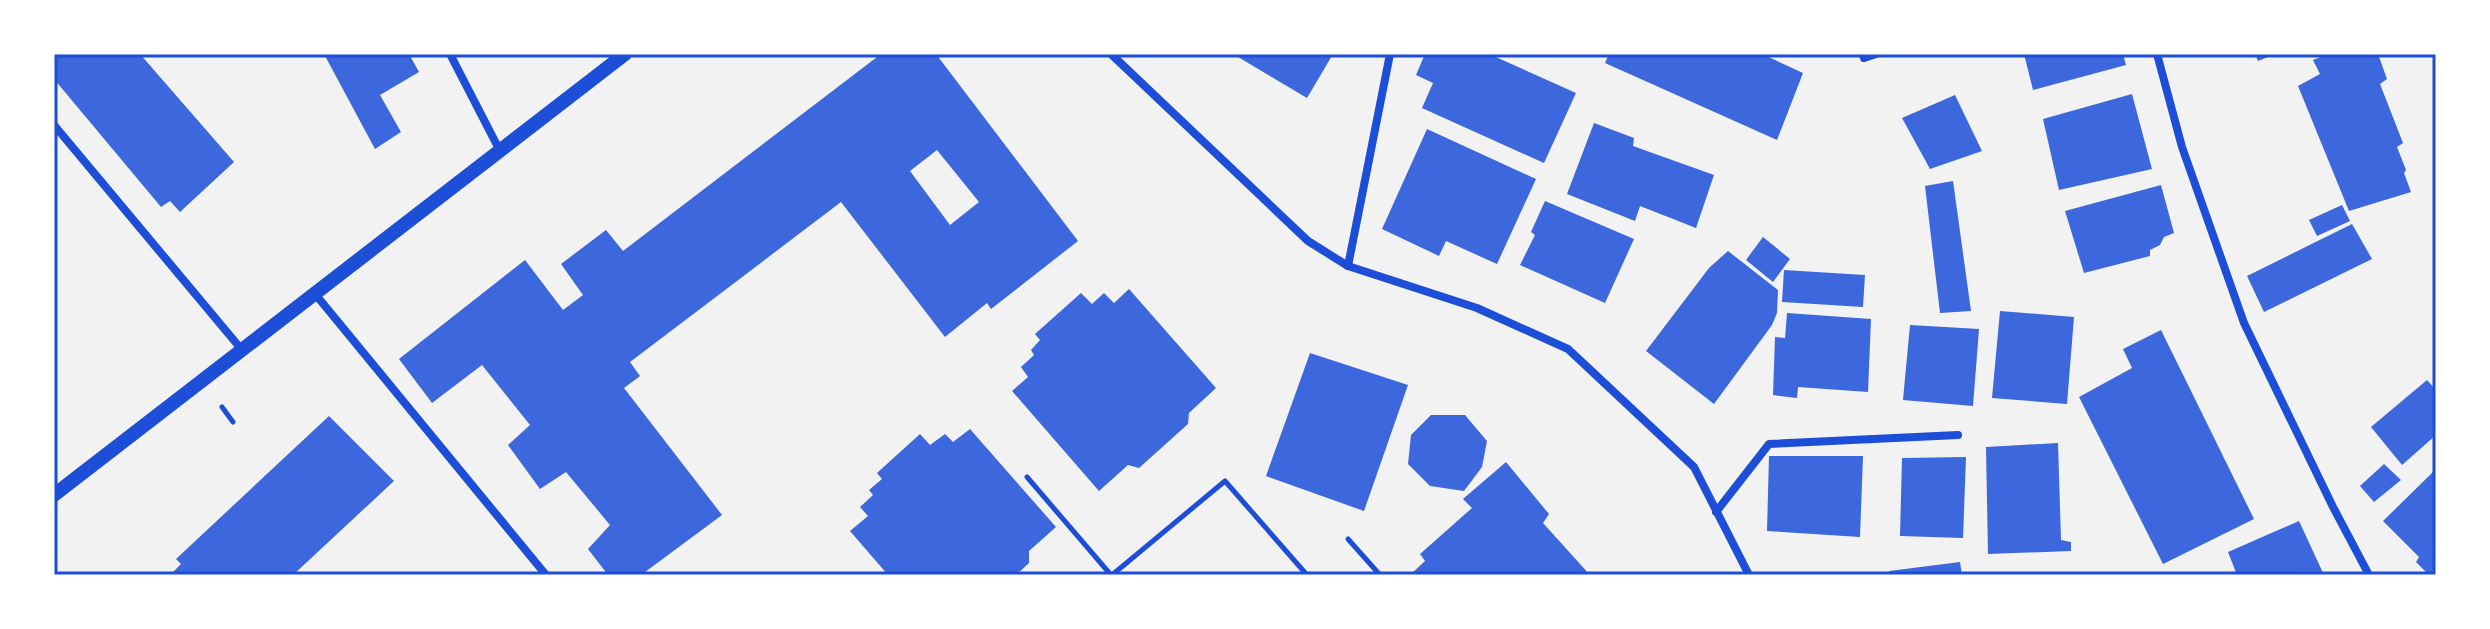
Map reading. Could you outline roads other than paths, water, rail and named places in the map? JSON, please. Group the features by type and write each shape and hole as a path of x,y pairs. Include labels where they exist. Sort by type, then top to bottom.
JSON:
{"street":[{"path":"450,54 500,151"},
{"path":"54,495 625,54"},
{"path":"1111,54 1308,241 1348,266 1477,308 1568,349 1694,467 1749,575"},
{"path":"1348,266 1390,54"},
{"path":"1863,54 1864,58 1876,54"},
{"path":"2157,54 2182,147 2244,323 2369,575"},
{"path":"54,125 242,350"},
{"path":"316,295 546,575"},
{"path":"1716,512 1769,444 1958,435"}]}
